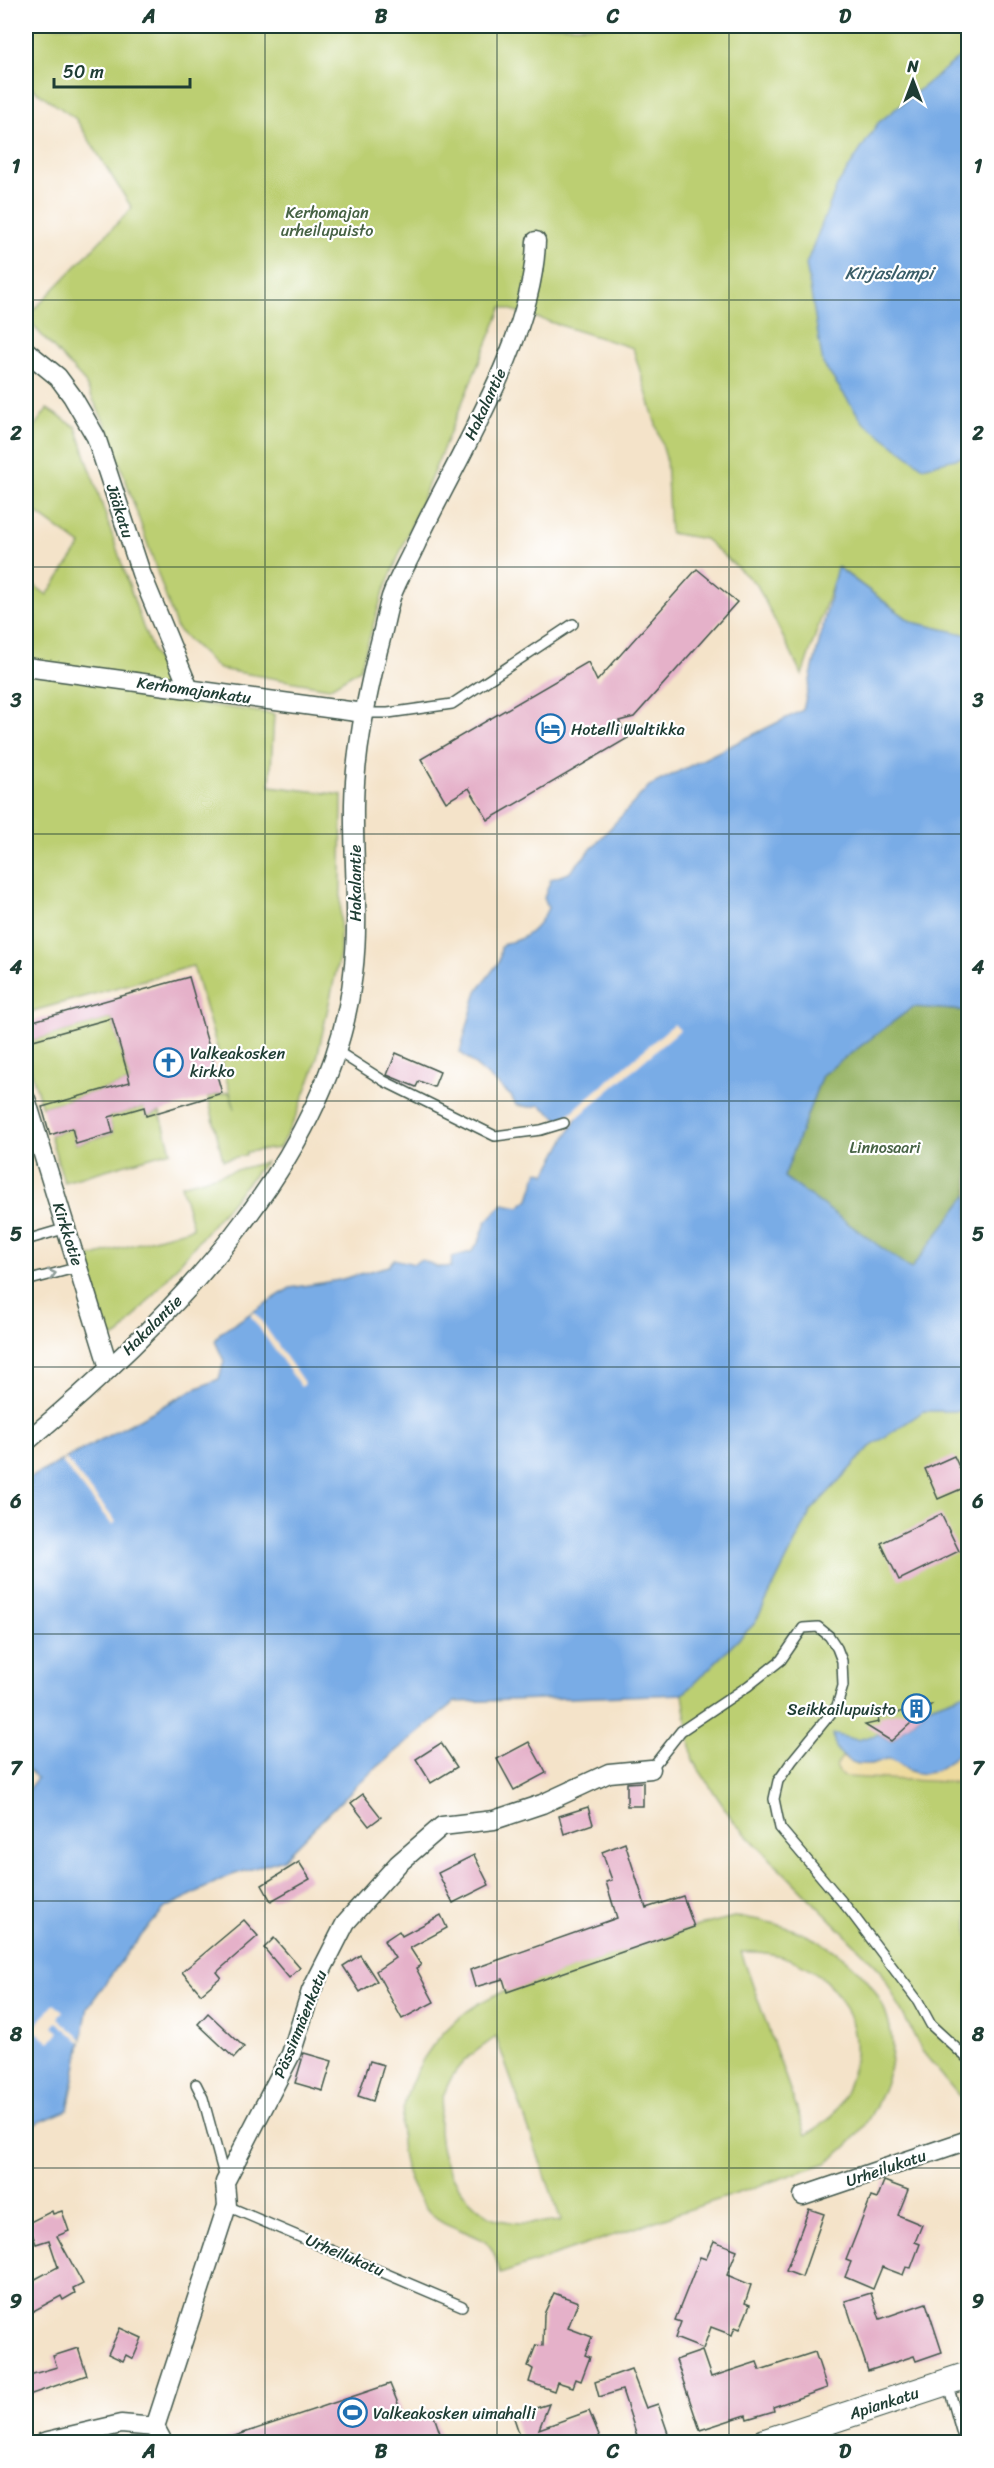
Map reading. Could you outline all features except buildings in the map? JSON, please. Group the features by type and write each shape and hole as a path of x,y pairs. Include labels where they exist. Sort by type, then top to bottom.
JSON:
{"main road":[{"name":"Apiankatu","path":"765,2442 958,2379"}],"street":[{"name":"Hakalantie","path":"26,1442 109,1368 191,1285 252,1210 307,1123 337,1051 354,974 356,920 354,804 364,713 392,596 495,385 524,313 536,265 536,241"},
{"name":"Jääkatu","path":"26,351 58,377 96,437 141,573 189,689"},
{"name":"Kerhomajankatu","path":"26,667 364,713"},
{"name":"Kirkkotie","path":"26,1099 109,1368"},
{"name":"Pässinmäenkatu","path":"225,2182 291,2054 311,1991 346,1922 398,1864 442,1826 494,1820 542,1804 609,1773 651,1769"},
{"name":"Urheilukatu","path":"803,2196 969,2140"},
{"path":"44,2442 122,2424 159,2435 228,2206 225,2182"}],"lane":[{"path":"364,713 388,713 452,704 573,624"},
{"path":"337,1051 384,1081 495,1136 542,1130 564,1123"},
{"path":"26,1240 67,1228"},
{"path":"26,1281 79,1267"},
{"path":"651,1769 681,1731 748,1686 781,1660 803,1628 818,1627 829,1636 842,1661 843,1686 835,1708 778,1781 774,1799 780,1828 850,1911 918,2001 931,2025 969,2060"},
{"path":"196,2084 203,2098 225,2182"},
{"name":"Urheilukatu","path":"228,2206 462,2306"},
{"path":"958,2379 962,2434"}],"green space":[{"name":"Kerhomajan urheilupuisto","path":"26,26 968,26 968,635 912,622 838,567 802,675 757,585 705,539 670,533 666,458 633,348 502,307 382,596 360,669 329,688 219,669 177,629 109,432 84,381 26,318 132,208 76,119 26,84 26,65 30,45 26,40"},
{"path":"47,409 76,427 143,627 173,700 274,714 270,786 342,795 340,953 315,1067 295,1119 279,1148 246,1152 246,1155 223,1160 208,1097 229,1092 235,1109 193,966 26,1013 26,579 47,595 81,545 26,505 26,438"},
{"name":"Linnosaari","path":"913,1007 968,1011 968,1194 911,1270 784,1177 822,1075"},
{"path":"112,1018 130,1082 42,1107 26,1054 26,1042"},
{"path":"144,1107 147,1116 160,1112 171,1151 64,1182 50,1135 72,1128 76,1144 113,1133 109,1117"},
{"path":"265,1162 120,1334 113,1338 106,1329 86,1258 193,1228 181,1185"},
{"path":"924,1411 968,1411 968,2107 922,2051 881,1971 734,1822 693,1761 683,1694 755,1623 811,1510 870,1447"},
{"path":"734,1917 768,1922 802,1933 833,1950 859,1971 878,1997 890,2027 891,2060 880,2097 870,2117 852,2141 826,2163 500,2274 494,2254 486,2242 433,2215 426,2208 409,2179 401,2148 402,2117 410,2086 424,2058 444,2032 468,2011 495,1995 694,1927","holes":["741,1952 767,1953 791,1960 813,1971 831,1987 845,2006 853,2028 855,2053 844,2095 829,2119 806,2135","496,2037 561,2220 560,2221 520,2223 493,2218 470,2200 448,2169 439,2132 444,2095 451,2078 463,2062"]}],"sand":[{"path":"968,1705 968,1783 846,1777 839,1772 836,1766 842,1757 857,1764 872,1764 886,1758 897,1761 909,1771 928,1772 967,1745"}],"water":[{"name":"Kirjaslampi","path":"960,57 968,57 968,456 923,467 863,422 823,364 806,264 837,186 878,123"},
{"path":"837,567 912,622 968,635 968,1011 913,1007 822,1075 784,1177 911,1269 968,1194 968,1411 924,1411 870,1447 811,1511 755,1623 683,1694 455,1702 361,1781 283,1859 226,1877 164,1909 130,1949 88,2007 68,2110 26,2128 26,1792 37,1778 26,1768 26,1480 195,1389 219,1379 224,1361 215,1341 220,1333 290,1288 339,1280 388,1266 394,1259 414,1264 421,1259 437,1267 451,1267 452,1257 471,1252 479,1242 486,1222 503,1204 519,1207 529,1199 538,1171 546,1174 577,1117 575,1110 561,1121 540,1105 530,1107 516,1105 511,1096 460,1052 477,991 499,962 501,947 505,943 525,936 541,921 548,908 544,898 551,879 569,873 649,786 803,710"},
{"path":"968,1692 967,1745 948,1763 933,1771 917,1773 891,1759 872,1764 856,1763 844,1757 836,1747 833,1734 857,1740 879,1734 891,1741 930,1706"}],"pier":[{"path":"674,1024 680,1030 578,1117 572,1121 573,1114 563,1123 561,1121"},
{"path":"255,1312 305,1384 301,1387 250,1315"},
{"path":"66,1459 116,1522 112,1525 62,1462"},
{"path":"54,2004 63,2011 58,2018 82,2039 81,2042 57,2022 53,2027 59,2032 50,2043 33,2029"}],"place":[{"name":"Hotelli Waltikka","path":"550,729"},
{"name":"Valkeakosken kirkko","path":"169,1062"},
{"name":"Seikkailupuisto","path":"917,1709"},
{"name":"Valkeakosken uimahalli","path":"352,2413"}]}
